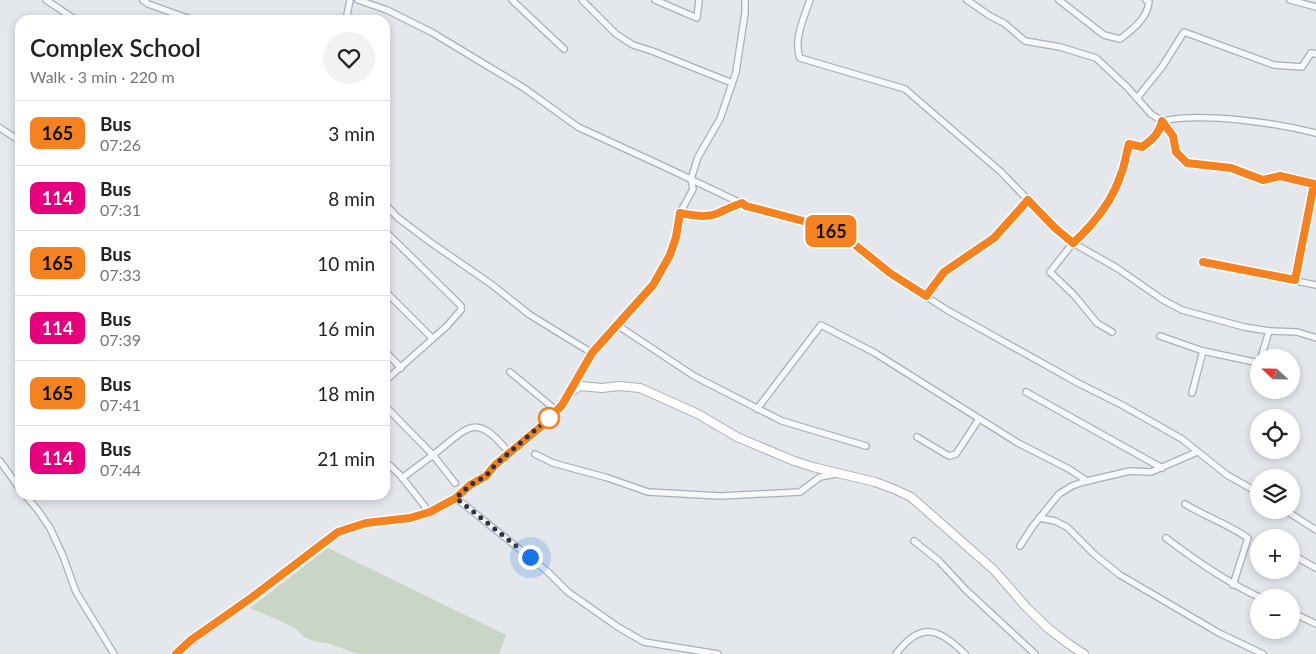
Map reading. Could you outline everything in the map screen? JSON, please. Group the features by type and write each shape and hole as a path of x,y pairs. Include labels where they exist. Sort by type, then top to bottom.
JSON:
{"main road":[{"path":"176,654 191,640 251,598 338,532 366,523 410,518 430,512 456,498 470,485 486,476 495,465 557,411 570,392 580,386 602,388 619,386 640,388 698,414 736,436 804,464 894,489 911,497 994,570 1027,608 1049,629 1084,654"}],"street":[{"path":"46,0 68,15"},
{"path":"143,0 148,4 176,15"},
{"path":"347,15 350,0"},
{"path":"358,0 387,10 433,33 524,88 578,127 746,206 822,226 854,244 890,273 926,296 1007,344 1182,439 1227,474 1250,488"},
{"path":"512,0 564,49"},
{"path":"582,0 616,34 633,45 732,83"},
{"path":"655,0 697,18 699,0"},
{"path":"570,392 592,353 653,285 661,272 676,237 680,213 693,189 691,179 698,157 720,119 736,72 745,0"},
{"path":"810,0 804,16 797,50 800,58 905,89 1001,172 1055,228 1073,243 1117,268 1157,296 1182,310 1244,327 1269,331 1297,332 1316,338"},
{"path":"967,0 1004,23 1025,41 1060,47 1096,58 1127,87 1151,114 1162,121 1173,136 1176,152 1187,163 1231,168 1263,180 1280,176 1315,184 1295,280"},
{"path":"1059,0 1104,35 1120,39 1134,28 1148,10 1149,2 1146,0"},
{"path":"1290,0 1316,7"},
{"path":"1137,98 1162,67 1184,32 1274,65 1302,68 1311,53 1316,54"},
{"path":"1162,121 1180,117 1224,120 1294,128 1316,133"},
{"path":"1112,332 1097,323 1074,295 1050,272 1073,243 1090,227 1110,198 1122,173 1129,144 1142,147 1152,140 1159,131 1162,121"},
{"path":"0,128 15,138"},
{"path":"926,296 944,272 994,238 1028,200"},
{"path":"680,213 704,216 715,214 742,203"},
{"path":"390,209 430,242 491,284 530,315 592,353"},
{"path":"390,236 461,306 458,314 390,377"},
{"path":"1203,262 1316,285"},
{"path":"390,296 432,338"},
{"path":"617,325 694,376 757,409 782,421 866,446"},
{"path":"757,409 821,325 874,353 1018,443 1069,468 1087,481"},
{"path":"1264,349 1269,331"},
{"path":"1160,336 1203,351 1250,361"},
{"path":"1192,393 1203,351"},
{"path":"390,356 401,368"},
{"path":"510,372 557,411"},
{"path":"1026,392 1162,468"},
{"path":"390,411 433,455 455,483"},
{"path":"917,437 949,456 956,454 979,419"},
{"path":"402,478 466,428 475,426 485,429 509,453"},
{"path":"1020,546 1039,518 1059,494 1072,486 1130,471 1151,472 1197,452"},
{"path":"535,454 553,462 648,492 722,496 800,492 820,477 841,473"},
{"path":"0,462 15,482"},
{"path":"390,466 430,512"},
{"path":"456,498 548,572 568,592 618,627 644,642 718,654"},
{"path":"29,500 50,528 63,556 76,592 114,654"},
{"path":"1185,504 1199,513 1234,528 1248,538 1233,584"},
{"path":"1039,518 1055,521 1067,526 1095,555 1120,575 1220,633 1263,654"},
{"path":"1299,519 1316,530"},
{"path":"1166,538 1198,563 1250,592"},
{"path":"914,541 939,561 966,590 1035,654"},
{"path":"1300,559 1316,568"},
{"path":"1300,616 1316,624"},
{"path":"896,654 915,635 925,631 943,635 966,654"}],"green space":[{"path":"328,548 506,635 499,654 358,654 304,637 296,629 285,623 250,608"}],"bus line":[{"name":"165","path":"176,654 191,640 251,598 338,532 366,523 410,518 430,512 456,498 470,485 486,476 495,465 544,424 562,405 592,353 653,285 670,255 676,237 680,213 704,216 715,214 742,203 746,206 822,226 854,244 890,273 926,296 944,272 994,238 1028,200 1055,228 1073,243 1090,227 1110,198 1122,173 1129,144 1142,147 1152,140 1159,131 1162,121 1173,136 1176,152 1187,163 1231,168 1263,180 1280,176 1314,184 1295,280 1203,262"}],"route":[{"path":"530,557 456,498 470,485 486,476 495,465 549,418"}]}
